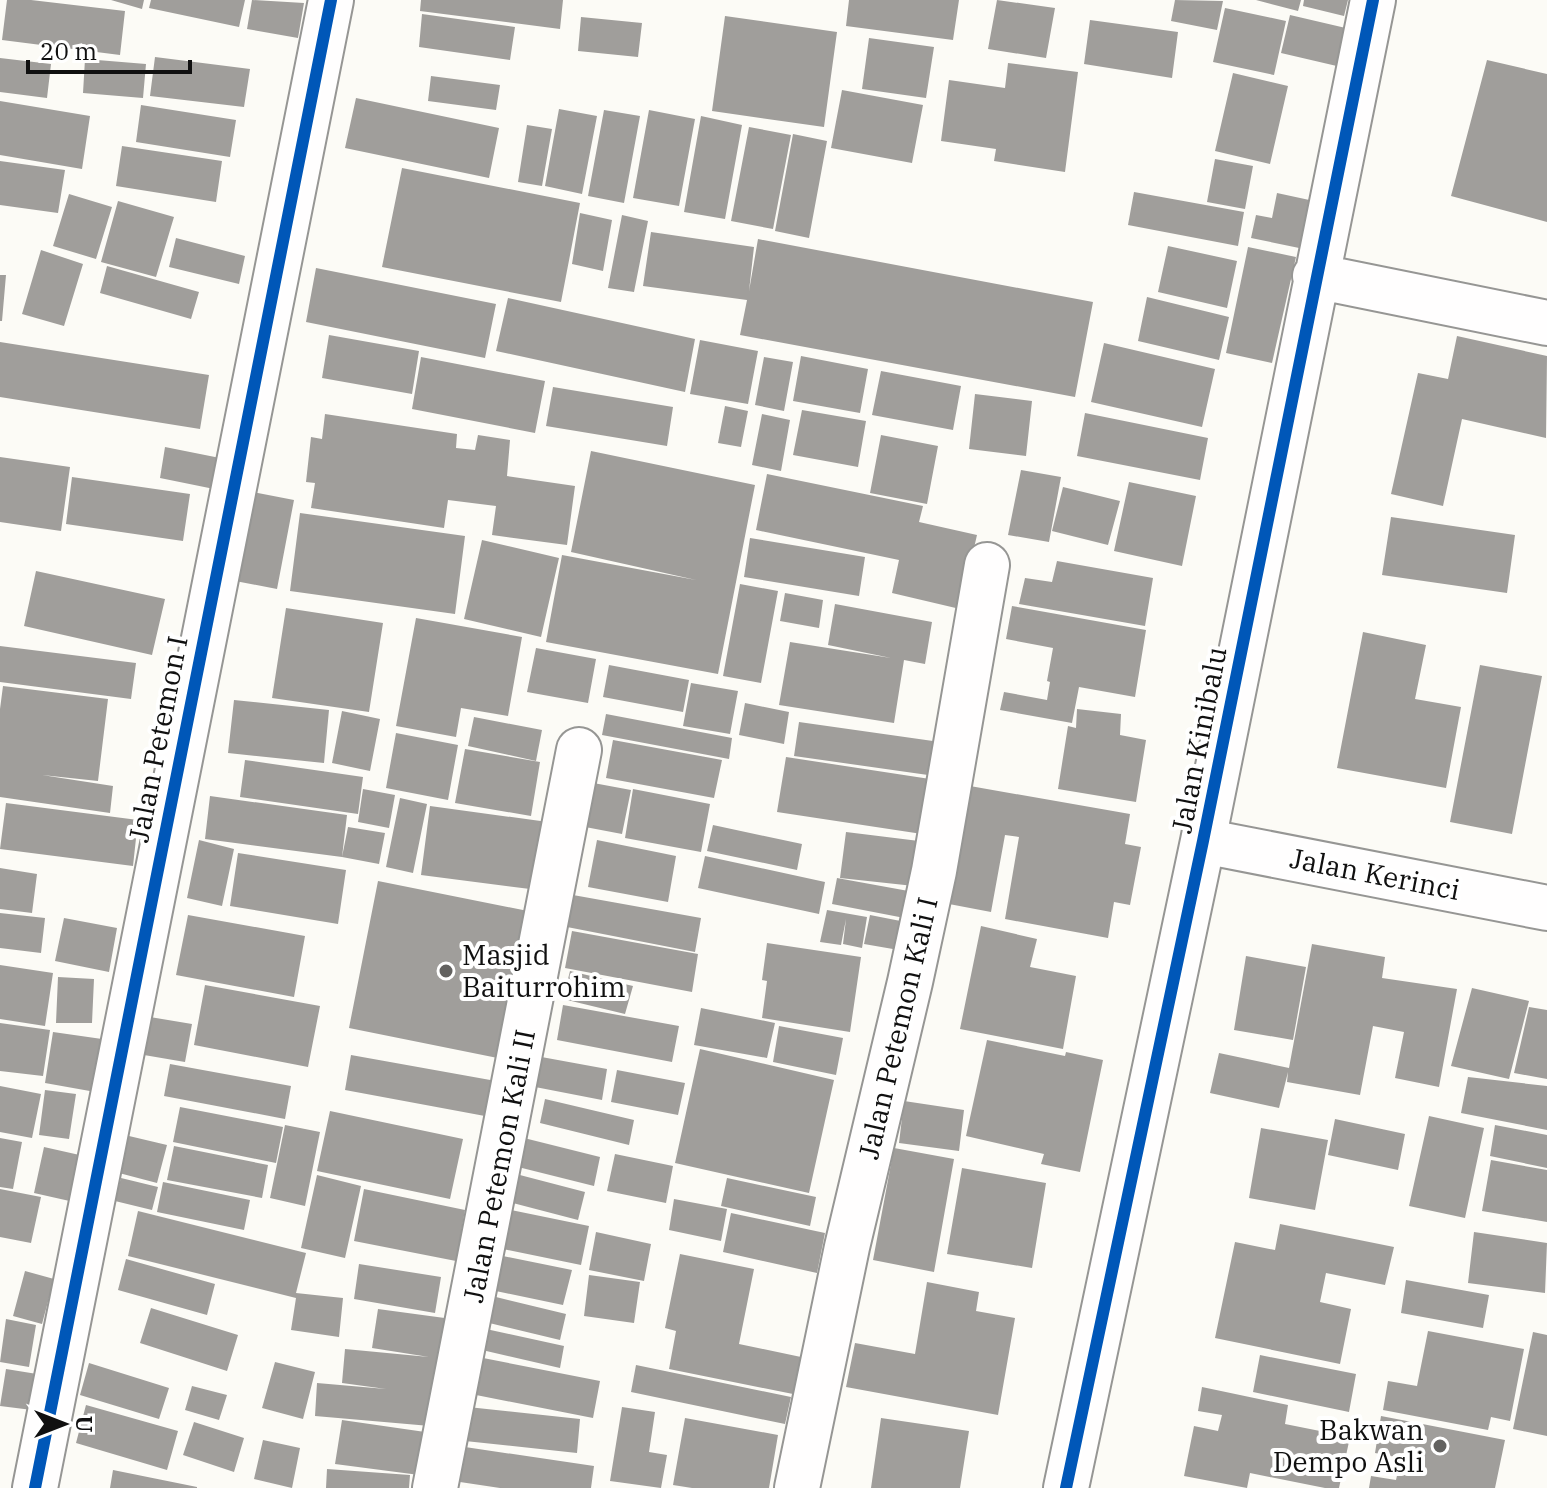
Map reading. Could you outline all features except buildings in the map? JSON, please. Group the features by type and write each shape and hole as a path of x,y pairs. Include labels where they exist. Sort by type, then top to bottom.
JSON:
{"street":[{"name":"Jalan Petemon I","path":"35,1488 331,0"},
{"name":"Jalan Kinibalu","path":"1066,1488 1203,841 1373,0"},
{"path":"1315,276 1547,323"},
{"name":"Jalan Petemon Kali I","path":"797,1488 847,1247 934,871 987,565"},
{"name":"Jalan Petemon Kali II","path":"435,1488 579,750"},
{"name":"Jalan Kerinci","path":"1203,841 1547,908"}],"cycle path":[{"path":"35,1488 331,0"},
{"path":"1066,1488 1203,841 1373,0"}],"place":[{"name":"Masjid Baiturrohim","path":"446,971"},
{"name":"Bakwan Dempo Asli","path":"1440,1446"}]}
